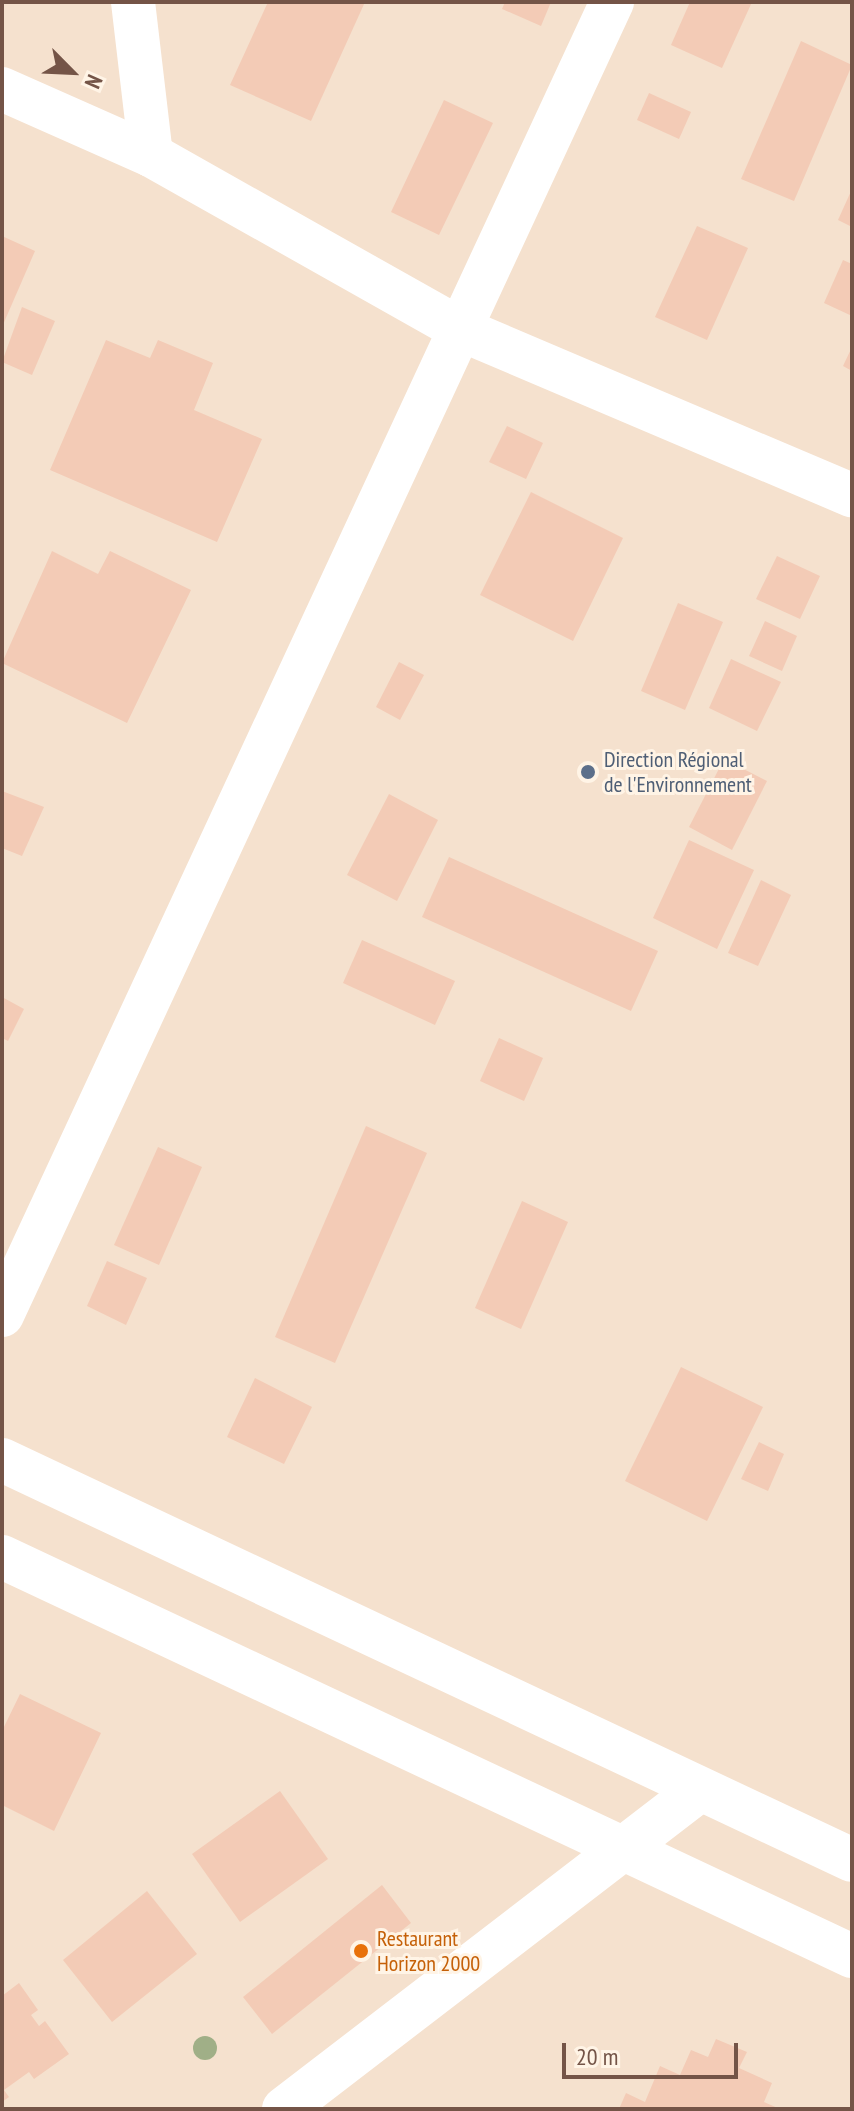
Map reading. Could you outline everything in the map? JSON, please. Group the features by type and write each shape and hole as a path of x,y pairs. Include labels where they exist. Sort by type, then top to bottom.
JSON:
{"street":[{"path":"133,2 151,155"},
{"path":"2,1315 612,2"},
{"path":"2,89 151,155 460,329 852,495"},
{"path":"2,1460 698,1791 852,1860"},
{"path":"2,1557 619,1851 852,1956"},
{"path":"284,2109 698,1791"}],"shaded area":[{"path":"2,2 852,2 852,2109 2,2109"}],"building":[{"path":"268,2 365,2 311,121 230,85"},
{"path":"505,2 551,2 541,26 502,9"},
{"path":"690,2 752,2 722,68 671,45"},
{"path":"801,41 852,65 794,201 741,179"},
{"path":"649,93 691,112 679,139 637,120"},
{"path":"444,100 493,123 439,235 391,212"},
{"path":"852,189 852,227 838,220"},
{"path":"697,226 748,248 707,340 655,317"},
{"path":"2,236 35,251 2,327"},
{"path":"843,260 852,264 852,316 824,303"},
{"path":"22,307 55,321 32,375 2,362"},
{"path":"106,340 150,358 158,340 213,363 194,410 262,439 217,542 50,470"},
{"path":"852,347 852,371 843,366"},
{"path":"507,426 543,443 526,479 489,462"},
{"path":"531,492 623,538 573,641 480,595"},
{"path":"52,551 98,574 110,551 191,590 127,723 2,663"},
{"path":"777,556 820,576 800,619 756,599"},
{"path":"678,603 723,622 685,710 641,691"},
{"path":"765,621 797,636 782,671 749,656"},
{"path":"731,659 781,682 757,731 709,708"},
{"path":"399,662 424,675 400,720 376,707"},
{"path":"724,759 767,781 732,850 689,827"},
{"path":"2,791 44,807 22,856 2,848"},
{"path":"389,794 438,820 397,901 347,875"},
{"path":"689,840 754,870 717,949 653,918"},
{"path":"449,857 658,951 631,1011 422,917"},
{"path":"761,880 791,895 758,966 728,953"},
{"path":"362,940 455,981 435,1025 343,983"},
{"path":"2,997 24,1009 8,1041 2,1038"},
{"path":"499,1038 543,1058 524,1101 480,1081"},
{"path":"366,1126 427,1153 335,1363 275,1337"},
{"path":"158,1147 202,1167 159,1265 114,1245"},
{"path":"522,1201 568,1222 521,1329 475,1308"},
{"path":"107,1261 147,1278 126,1325 87,1306"},
{"path":"681,1367 763,1407 707,1521 625,1481"},
{"path":"255,1378 312,1407 284,1464 227,1437"},
{"path":"759,1442 784,1454 768,1491 741,1479"},
{"path":"20,1694 101,1733 54,1831 2,1805 2,1731"},
{"path":"280,1791 328,1859 240,1922 192,1854"},
{"path":"382,1885 411,1923 272,2034 243,1997"},
{"path":"147,1891 197,1954 112,2022 63,1960"},
{"path":"19,1983 38,2010 31,2015 39,2026 45,2021 69,2054 34,2079 29,2072 4,2090 9,2097 2,2102 2,1996"},
{"path":"716,2039 747,2052 739,2068 772,2083 764,2102 780,2109 619,2109 626,2093 645,2102 660,2066 680,2075 691,2050 708,2057"}],"place":[{"name":"Direction Régional de l'Environnement","path":"588,772"},
{"name":"Restaurant Horizon 2000","path":"361,1951"}]}
